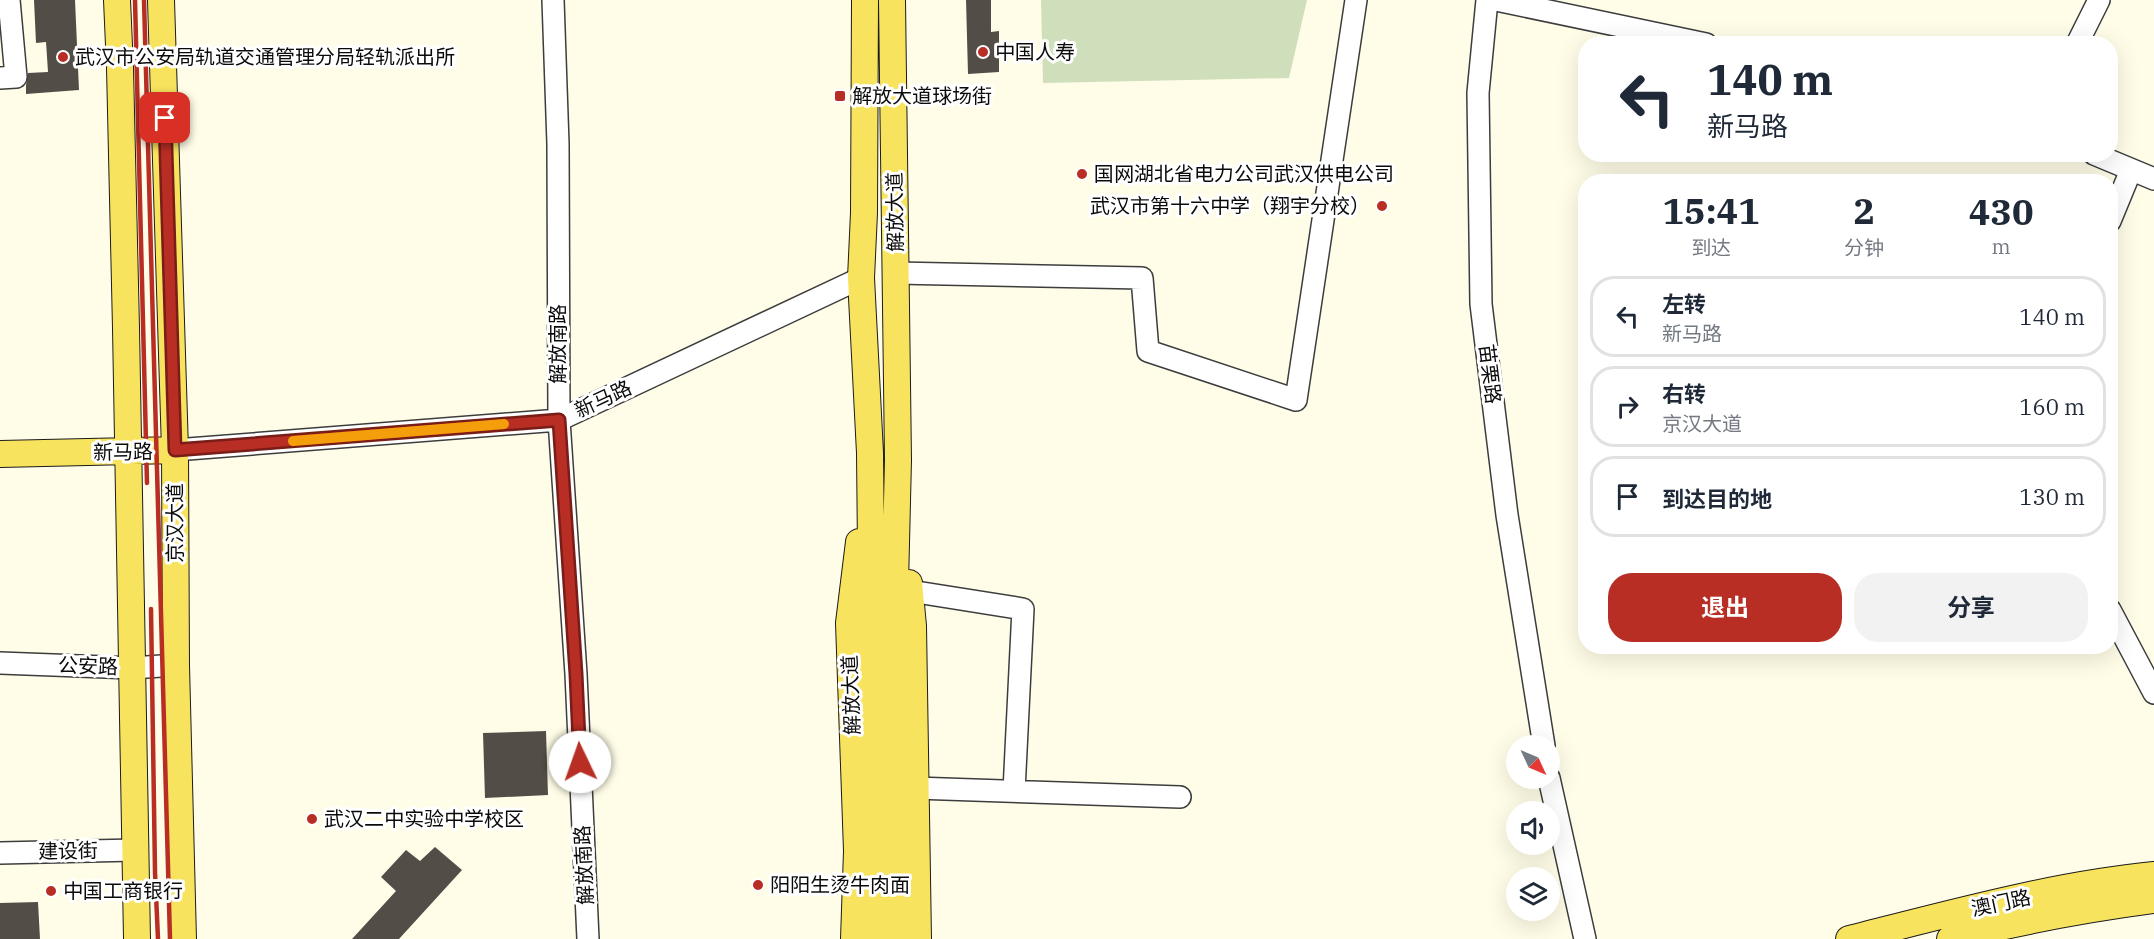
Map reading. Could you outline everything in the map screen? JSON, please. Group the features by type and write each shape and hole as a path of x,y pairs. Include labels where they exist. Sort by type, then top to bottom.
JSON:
{"main road":[{"path":"117,0 121,103 137,939"},
{"name":"京汉大道","path":"161,0 175,450 176,665 183,939"},
{"name":"解放大道","path":"865,0 864,213 861,278 870,453 883,625 895,939"},
{"name":"解放大道","path":"892,0 898,460 913,626 918,939"},
{"name":"新马路","path":"0,454 175,450"},
{"name":"解放大道","path":"854,939 856,850 849,623 870,453"},
{"name":"解放大道","path":"875,939 883,625 898,460"},
{"path":"841,939 844,897 856,850"},
{"name":"澳门路","path":"1849,939 1986,905 2097,883 2154,875"},
{"name":"澳门路","path":"1950,939 1997,927 2100,907 2154,900"}],"street":[{"path":"8,77 9,0"},
{"name":"解放南路","path":"553,0 558,144 559,420 576,674 588,939"},
{"path":"896,273 1142,278 1148,351 1296,400 1356,0"},
{"name":"苗栗路","path":"1487,0 1478,93 1481,303 1507,515 1542,735"},
{"path":"1496,0 1668,36"},
{"path":"2081,36 2099,0"},
{"path":"2112,162 2154,179"},
{"path":"2118,202 2131,170"},
{"name":"新马路","path":"175,450 559,420 861,278"},
{"path":"910,591 1023,609 1014,791"},
{"path":"2118,625 2154,693"},
{"name":"公安路","path":"0,663 132,668 176,665"},
{"path":"915,788 1180,797"},
{"path":"1551,789 1585,939"},
{"name":"建设街","path":"0,853 135,850"}],"green space":[{"path":"1041,0 1307,0 1289,78 1043,83"}],"building":[{"name":"武汉市公安局轨道交通管理分局轻轨派出所","path":"34,0 75,0 79,90 26,94 28,73 48,72 46,42 36,43"},
{"name":"中国人寿","path":"966,0 991,0 991,32 999,31 999,72 968,74"},
{"path":"546,731 548,795 485,798 483,733"},
{"path":"435,847 462,870 399,939 352,939 396,891 381,877 406,850 420,861"},
{"path":"38,902 40,939 0,939 0,903"}],"railway":[{"path":"135,0 147,483"},
{"path":"144,0 170,939"},
{"path":"151,609 158,939"}],"slow traffic":[{"path":"293,441 504,424"}],"place":[{"name":"中国人寿","path":"983,52"},
{"name":"武汉市公安局轨道交通管理分局轻轨派出所","path":"63,57"},
{"name":"解放大道球场街","path":"840,96"},
{"name":"国网湖北省电力公司武汉供电公司","path":"1082,174"},
{"name":"武汉市第十六中学（翔宇分校）","path":"1382,206"},
{"name":"武汉二中实验中学校区","path":"312,819"},
{"name":"阳阳生烫牛肉面","path":"758,885"},
{"name":"中国工商银行","path":"51,891"}],"route":[{"path":"165,118 175,450 559,420 580,762"}]}
